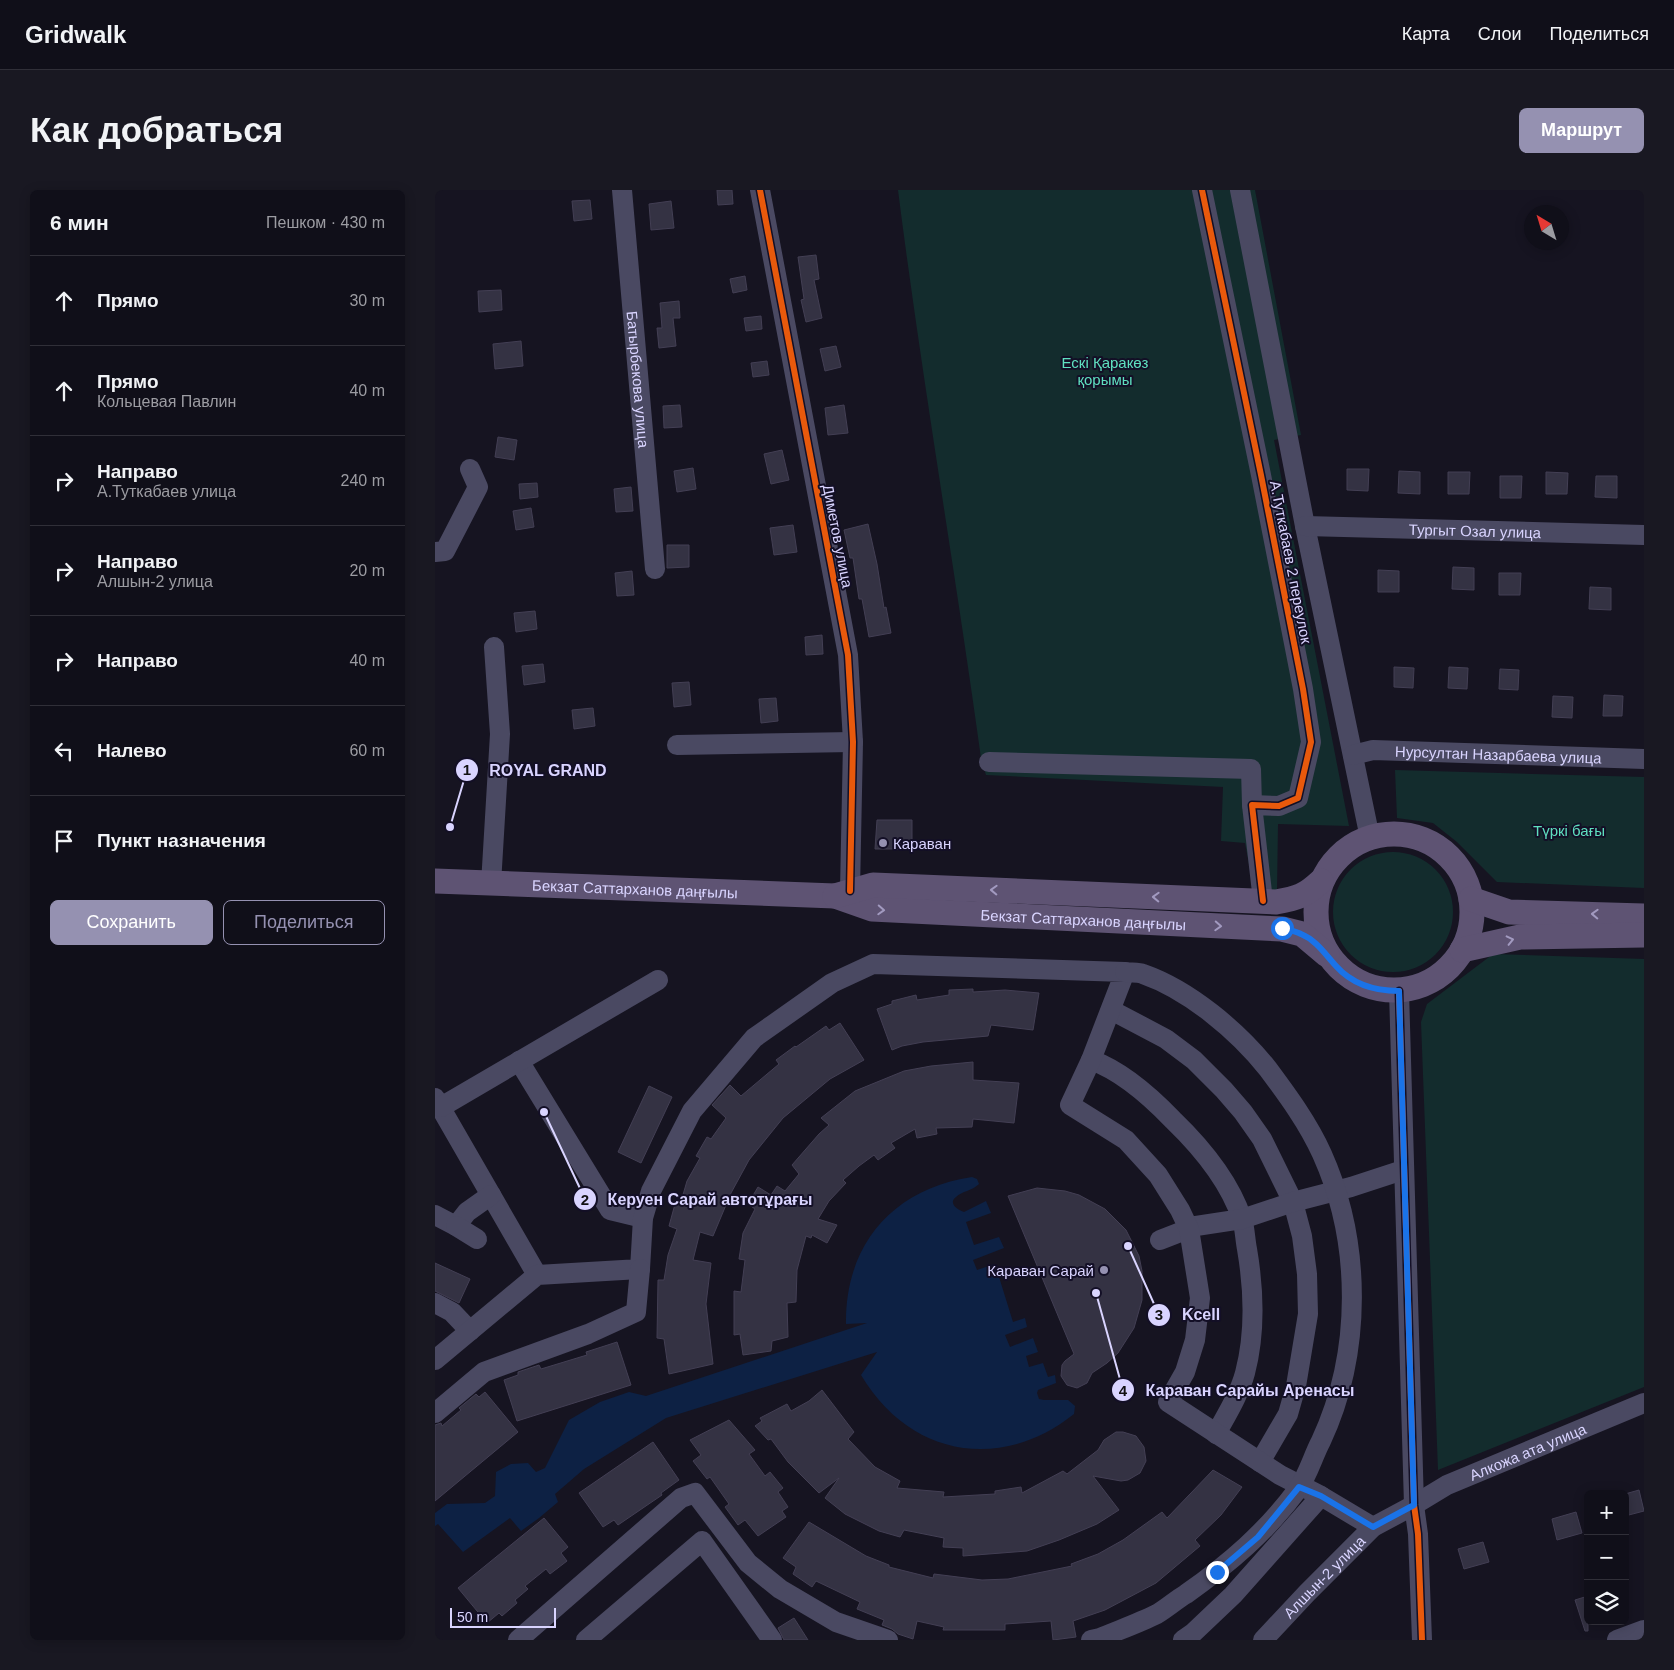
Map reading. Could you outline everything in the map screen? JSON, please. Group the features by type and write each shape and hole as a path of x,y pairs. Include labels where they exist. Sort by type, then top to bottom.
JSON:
{"main road":[{"path":"1383,834 1410,835 1435,845 1450,858 1462,874 1471,899 1471,926 1462,950 1455,961 1436,978 1424,985 1399,991 1375,989 1353,980 1343,973 1327,955 1317,933 1315,921 1317,894 1321,881 1336,859 1346,850 1370,838 1383,834"},
{"name":"Бекзат Саттарханов даңғылы","path":"435,881 842,893 873,885 1276,902 1309,893 1321,881"},
{"name":"Бекзат Саттарханов даңғылы","path":"842,893 872,910 1282,928 1302,934 1327,955"},
{"path":"1471,899 1509,912 1644,916"},
{"path":"1462,950 1520,937 1644,935"}],"street":[{"name":"Батырбекова улица","path":"621,190 655,569"},
{"name":"Диметов улица","path":"761,190 847,655 853,742 842,893"},
{"name":"А.Туткабаев 2 переулок","path":"1202,190 1261,474 1303,690 1311,742 1298,798 1279,806 1252,805"},
{"path":"1240,190 1305,526 1370,838"},
{"path":"435,552 445,551 478,487 470,469"},
{"name":"Тургыт Озал улица","path":"1305,526 1644,535"},
{"path":"491,884 500,734 494,647"},
{"path":"677,745 853,742"},
{"name":"Нурсултан Назарбаева улица","path":"1353,755 1373,750 1644,759"},
{"path":"989,762 1251,769 1252,805 1263,901"},
{"path":"435,1413 484,1372 588,1334 636,1312 643,1218 651,1191 692,1111 754,1038 832,983 873,964 1141,973 1181,992 1208,1011 1239,1037 1258,1057 1298,1109 1322,1153 1337,1190 1349,1251 1352,1302 1346,1363 1332,1416 1299,1487 1258,1537 1217,1572 1157,1613 1100,1638 1091,1640"},
{"path":"1125,972 1091,1060 1070,1105 1127,1140 1158,1175 1180,1210 1189,1229 1200,1298 1195,1340 1185,1372 1168,1402 1299,1487 1321,1496 1373,1527"},
{"path":"537,1275 438,1103 519,1062 658,980"},
{"path":"1399,991 1414,1505 1418,1534 1422,1640"},
{"path":"1111,1010 1166,1039 1194,1060 1224,1090 1243,1112 1261,1139 1293,1202 1302,1236 1307,1274 1307,1314 1296,1386 1288,1414 1260,1462"},
{"path":"1091,1060 1104,1064 1157,1103 1197,1144 1214,1166 1242,1219 1252,1279 1254,1313 1250,1347 1245,1374 1233,1403 1216,1434"},
{"path":"519,1062 610,1210 643,1218"},
{"path":"1160,1240 1196,1226 1242,1219 1403,1170"},
{"path":"456,1226 467,1212 491,1195"},
{"path":"435,1214 477,1239"},
{"path":"435,1360 537,1275 640,1270"},
{"path":"435,1303 451,1312 471,1331"},
{"name":"Алкожа ата улица","path":"1414,1505 1447,1485 1644,1403"},
{"path":"518,1640 681,1498 695,1493 747,1563 780,1589 837,1622 888,1640"},
{"path":"1183,1640 1233,1596 1321,1496"},
{"name":"Алшын-2 улица","path":"1263,1640 1373,1527 1414,1505"},
{"path":"586,1640 702,1541 772,1640"},
{"path":"817,1610 839,1640"},
{"path":"1617,1640 1644,1630"}],"green space":[{"name":"Ескі Қаракөз қорымы","path":"898,190 1255,190 1301,435 1274,440 1349,826 1278,824 1277,891 1254,891 1245,843 1221,841 1223,787 986,775 981,758 917,332"},
{"name":"Түркі бағы","path":"1395,770 1644,777 1644,888 1497,882 1457,842 1433,823 1397,818"},
{"path":"1393,852 1416,856 1436,869 1449,889 1453,912 1449,935 1436,955 1416,968 1393,972 1370,968 1350,955 1337,935 1333,912 1337,889 1350,869 1370,856"},
{"path":"1493,954 1644,959 1644,1387 1438,1470 1421,1022 1427,1004"}],"water":[{"path":"972,1177 977,1179 979,1184 958,1195 954,1199 953,1204 964,1212 986,1201 991,1213 966,1222 974,1245 999,1237 1004,1248 973,1260 977,1270 995,1264 1013,1322 1025,1318 1027,1327 1005,1335 1010,1347 1033,1338 1038,1352 1026,1356 1029,1367 1043,1363 1048,1377 1055,1375 1056,1383 1038,1390 1039,1399 1068,1400 1075,1406 1074,1414 1046,1433 1016,1444 987,1449 958,1447 930,1438 904,1424 881,1402 861,1375 877,1352 666,1418 584,1469 555,1494 558,1502 521,1531 510,1518 463,1552 438,1524 435,1526 435,1513 447,1504 485,1503 495,1496 496,1472 511,1464 528,1463 536,1472 545,1468 569,1420 600,1402 629,1392 646,1396 867,1323 846,1324 848,1295 854,1269 865,1245 879,1225 897,1208 919,1194 944,1183"}],"building":[{"path":"717,190 732,190 733,204 718,205"},
{"path":"590,200 592,219 574,221 572,201"},
{"path":"671,201 674,228 651,230 649,204"},
{"path":"816,255 819,279 814,280 822,318 806,322 801,300 804,299 798,257"},
{"path":"745,276 747,290 733,293 730,279"},
{"path":"501,290 502,310 479,312 478,291"},
{"path":"679,301 680,318 673,318 676,346 659,348 657,328 662,328 660,303"},
{"path":"761,316 762,329 746,331 744,318"},
{"path":"521,341 523,366 495,369 493,344"},
{"path":"836,346 841,367 825,371 820,349"},
{"path":"767,361 769,375 753,377 751,363"},
{"path":"680,405 682,427 664,428 663,406"},
{"path":"844,405 848,433 828,435 825,408"},
{"path":"498,437 517,440 514,460 495,457"},
{"path":"782,450 789,480 771,484 764,454"},
{"path":"693,468 696,489 677,492 674,471"},
{"path":"1347,469 1369,469 1368,491 1347,490"},
{"path":"1399,471 1420,472 1420,494 1398,493"},
{"path":"1448,472 1470,472 1469,494 1448,494"},
{"path":"1546,472 1568,473 1567,494 1546,494"},
{"path":"1500,476 1522,476 1521,498 1500,498"},
{"path":"1596,476 1617,476 1617,498 1595,497"},
{"path":"537,483 538,497 520,499 519,484"},
{"path":"631,487 633,511 616,512 614,489"},
{"path":"531,508 534,527 516,530 513,511"},
{"path":"868,524 884,608 886,607 891,633 869,637 862,599 859,599 853,558 850,558 844,530"},
{"path":"793,525 797,552 774,555 770,528"},
{"path":"667,545 689,545 689,567 667,568"},
{"path":"1453,567 1474,568 1474,590 1452,589"},
{"path":"1378,570 1399,571 1399,592 1378,592"},
{"path":"632,571 634,595 617,596 615,573"},
{"path":"1499,573 1521,573 1520,595 1499,595"},
{"path":"1590,587 1611,588 1611,610 1589,609"},
{"path":"535,611 537,629 516,632 514,613"},
{"path":"822,635 823,654 806,655 805,637"},
{"path":"543,664 545,682 524,685 522,666"},
{"path":"1394,667 1414,668 1413,688 1394,687"},
{"path":"1449,667 1468,668 1467,689 1448,688"},
{"path":"1500,669 1519,670 1518,690 1499,689"},
{"path":"689,682 691,705 674,707 672,683"},
{"path":"1604,695 1623,696 1622,716 1603,716"},
{"path":"1553,696 1573,697 1572,718 1552,717"},
{"path":"776,698 778,721 761,723 759,699"},
{"path":"593,708 595,726 574,729 572,710"},
{"path":"877,820 912,820 912,849 875,849"},
{"path":"973,989 973,992 1005,990 1039,993 1033,1030 991,1025 988,1036 923,1042 892,1050 877,1009 892,1004 892,1001 916,995 917,1000 949,995 949,990"},
{"path":"840,1023 864,1060 830,1079 783,1118 749,1160 731,1193 713,1236 700,1232 693,1260 711,1263 706,1304 713,1364 669,1374 664,1339 657,1338 658,1280 664,1280 668,1255 677,1229 669,1226 675,1204 680,1205 687,1181 700,1158 696,1156 707,1137 711,1139 726,1118 712,1105 730,1085 741,1096 779,1064 776,1060 826,1026 829,1030"},
{"path":"973,1062 973,1080 1019,1083 1014,1123 973,1119 972,1127 936,1128 937,1134 917,1138 915,1129 891,1143 895,1148 878,1160 874,1155 859,1166 843,1180 846,1183 829,1201 818,1219 837,1225 827,1243 812,1235 811,1238 806,1236 797,1270 796,1302 787,1303 788,1337 772,1341 771,1351 743,1355 740,1334 734,1335 734,1291 741,1292 745,1260 739,1259 743,1233 755,1209 748,1204 758,1187 771,1195 777,1186 785,1191 799,1174 792,1165 829,1125 821,1118 855,1091 904,1071"},
{"path":"649,1086 672,1097 641,1163 618,1152"},
{"path":"1037,1188 1065,1191 1079,1195 1105,1209 1126,1230 1139,1256 1142,1271 1142,1300 1134,1328 1118,1353 1092,1373 1087,1383 1077,1388 1067,1385 1061,1376 1062,1365 1074,1354 1008,1196"},
{"path":"435,1263 470,1279 459,1303 435,1291"},
{"path":"617,1342 631,1385 517,1421 504,1380 518,1375 518,1372 539,1365 541,1369 587,1355 586,1352"},
{"path":"822,1390 854,1432 848,1439 875,1467 900,1481 897,1488 944,1492 943,1497 995,1494 995,1491 1021,1487 1022,1493 1063,1471 1067,1474 1098,1450 1104,1440 1116,1432 1136,1436 1144,1447 1146,1461 1140,1473 1128,1480 1121,1481 1093,1476 1119,1510 1097,1524 1027,1551 963,1556 963,1548 943,1547 944,1538 904,1530 900,1537 879,1531 845,1514 825,1498 839,1478 819,1493 788,1462 771,1439 768,1440 755,1426 762,1421 760,1418 787,1404 791,1411 809,1401"},
{"path":"485,1392 518,1432 435,1501 435,1425 441,1423 442,1426 476,1394 479,1397"},
{"path":"729,1420 755,1450 749,1454 765,1476 770,1472 783,1488 778,1492 788,1507 782,1511 786,1517 758,1536 745,1520 738,1525 725,1507 729,1504 710,1477 707,1479 693,1461 701,1455 690,1440"},
{"path":"653,1442 679,1480 661,1493 662,1495 618,1525 614,1520 603,1527 579,1493"},
{"path":"1213,1470 1242,1487 1221,1515 1195,1540 1200,1546 1156,1583 1105,1610 1073,1621 1076,1637 1053,1640 1051,1621 1005,1624 1005,1630 943,1630 944,1627 917,1621 913,1639 898,1634 882,1625 884,1620 857,1609 860,1602 816,1581 812,1587 793,1574 796,1567 783,1558 809,1522 866,1556 889,1565 889,1567 933,1578 934,1574 982,1580 1008,1579 1072,1566 1071,1564 1098,1554 1123,1540 1162,1512 1167,1518"},
{"path":"1639,1490 1644,1511 1629,1515 1629,1493"},
{"path":"1576,1512 1582,1533 1557,1540 1552,1519"},
{"path":"544,1518 568,1547 561,1553 567,1561 550,1574 546,1569 525,1586 528,1589 515,1600 517,1603 502,1616 499,1613 487,1623 458,1588"},
{"path":"1483,1542 1489,1562 1464,1569 1458,1549"},
{"path":"1584,1597 1584,1625 1588,1625 1588,1631 1585,1631 1575,1600"},
{"path":"794,1618 808,1640 784,1640 778,1628"}],"cycle path":[{"path":"760,190 848,655 853,742 850,891"},
{"path":"1202,190 1261,475 1303,689 1311,742 1298,798 1279,806 1252,805 1263,901"},
{"path":"1399,991 1414,1505 1418,1534 1422,1640"}],"place":[{"name":"ROYAL GRAND","path":"450,827"},
{"name":"Караван","path":"883,843"},
{"name":"Керуен Сарай автотұрағы","path":"544,1112"},
{"name":"Kcell","path":"1128,1246"},
{"name":"Караван Сарай","path":"1104,1270"},
{"name":"Караван Сарайы Аренасы","path":"1096,1293"}],"route":[{"path":"1217,1572 1258,1537 1299,1487 1321,1496 1373,1527 1414,1505 1399,991 1375,989 1353,980 1343,973 1315,943 1302,934 1282,928"}]}
